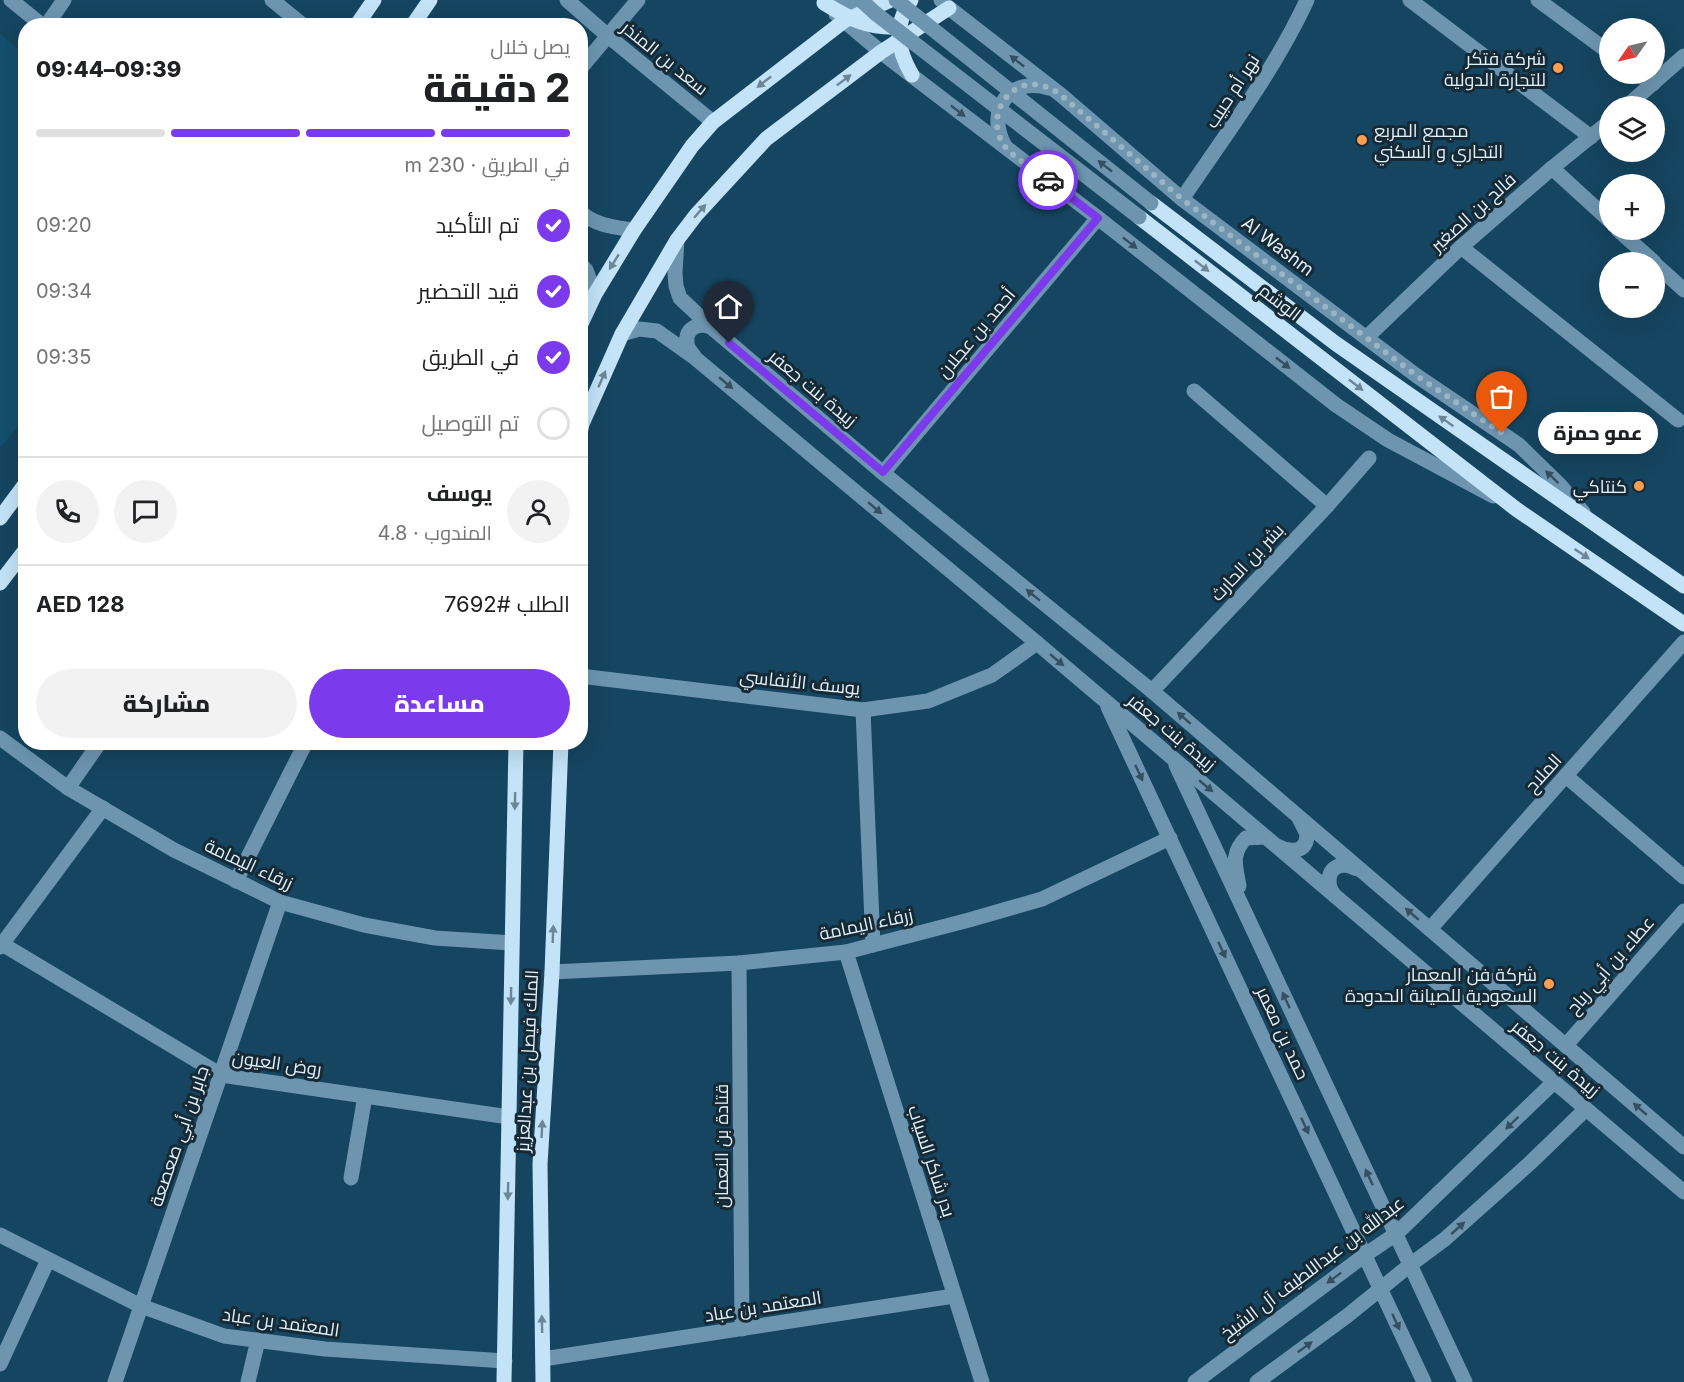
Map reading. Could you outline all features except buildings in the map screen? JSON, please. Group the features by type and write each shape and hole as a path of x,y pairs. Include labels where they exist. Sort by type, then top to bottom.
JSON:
{"main road":[{"path":"362,18 374,0"},
{"path":"418,18 430,0"},
{"path":"588,308 594,294 634,230 692,146 713,122 847,20 891,0"},
{"path":"911,0 904,10 899,34 902,54 912,75"},
{"path":"822,2 847,20 899,34"},
{"path":"588,410 622,334 677,240 696,215 766,139 881,52 899,34 949,3"},
{"name":"الوشم","path":"1151,203 1335,344 1684,586"},
{"name":"الوشم","path":"1139,217 1516,509 1684,624"},
{"path":"0,518 18,494"},
{"path":"0,583 18,559"},
{"name":"الملك فيصل بن عبدالعزيز","path":"504,1382 516,750"},
{"name":"الملك فيصل بن عبدالعزيز","path":"543,1382 540,1164 552,972 561,750"}],"street":[{"path":"12,0 34,18"},
{"path":"50,18 64,0"},
{"path":"272,0 294,18"},
{"name":"سعد بن المنذر","path":"567,0 588,18"},
{"path":"588,60 638,0"},
{"name":"الوشم","path":"861,0 1139,217"},
{"path":"822,2 837,7 851,7 866,0"},
{"name":"الوشم","path":"896,0 1151,203"},
{"name":"نهر أم حبيب","path":"1182,199 1250,101 1294,28 1307,0"},
{"path":"1410,0 1591,137"},
{"path":"1538,0 1599,44"},
{"name":"Al Washm","path":"949,3 1182,199 1417,376 1519,445 1560,485 1590,521"},
{"name":"سعد بن المنذر","path":"588,18 713,122"},
{"path":"847,20 881,52 1098,218 1336,405 1388,440 1516,509"},
{"path":"1665,73 1684,56"},
{"path":"1639,96 1653,84"},
{"path":"1013,154 1001,140 997,121 998,109 1005,98 1015,90 1033,85 1051,88 1061,95"},
{"name":"فالح بن الصغير","path":"1367,337 1461,247 1599,130"},
{"path":"1552,168 1599,211"},
{"name":"أحمد بن عجلان","path":"883,472 1098,218"},
{"path":"588,219 604,226 634,230"},
{"name":"زبيدة بنت جعفر","path":"677,240 676,280 680,298 711,327 883,472 1152,692 1684,1147"},
{"path":"1629,240 1642,252"},
{"path":"1461,247 1678,420"},
{"path":"1665,273 1684,290"},
{"path":"588,276 594,294"},
{"path":"695,358 687,343 689,333 696,326 711,327"},
{"name":"زبيدة بنت جعفر","path":"622,334 639,329 657,332 695,358 1106,701 1684,1192"},
{"path":"1194,391 1327,506"},
{"name":"بشر بن الحارث","path":"1152,692 1327,506 1369,458"},
{"name":"الملاح","path":"1430,929 1684,642"},
{"name":"يوسف الأنفاسي","path":"588,677 863,710 928,701 992,675 1037,643"},
{"name":"حمد بن معمر","path":"1106,701 1424,1382"},
{"path":"863,710 873,945"},
{"name":"زرقاء اليمامة","path":"0,738 68,788 174,850 280,902 364,925 435,938 512,944"},
{"path":"68,788 94,750"},
{"path":"236,881 302,750"},
{"name":"حمد بن معمر","path":"1173,759 1465,1382"},
{"path":"1566,776 1684,878"},
{"path":"1,946 104,808"},
{"path":"1244,910 1234,861 1236,850 1246,838 1270,841 1290,851 1301,848 1307,839 1306,828 1294,813"},
{"name":"زرقاء اليمامة","path":"552,972 739,963 846,952 1042,899 1170,838"},
{"path":"1340,900 1328,884 1329,875 1335,868 1344,865 1361,870"},
{"name":"جابر بن أبي صعصعة","path":"115,1382 280,902"},
{"name":"عطاء بن أبي رباح","path":"1566,1046 1684,911"},
{"name":"روض العيون","path":"1,946 221,1075 509,1117"},
{"name":"بدر شاكر السياب","path":"846,952 982,1382"},
{"name":"قتادة بن النعمان","path":"739,963 742,1329"},
{"name":"عبدالله بن عبداللطيف آل الشيخ","path":"1195,1382 1396,1234 1554,1082"},
{"path":"351,1178 365,1096"},
{"path":"1257,1382 1446,1239 1586,1109"},
{"name":"المعتمد بن عباد","path":"0,1235 141,1306 224,1336 325,1349 505,1361"},
{"path":"0,1364 48,1260"},
{"name":"المعتمد بن عباد","path":"543,1359 954,1296"},
{"path":"248,1382 258,1340"}],"shaded area":[{"path":"0,34 18,49 18,426 0,448"}],"way so far":[{"path":"1048,180 1013,154 1004,145 999,134 998,109 1005,98 1015,90 1026,86 1039,85 1051,88 1061,95 1182,199 1417,376 1502,433"}],"place":[{"name":"شركة فتكر للتجارة الدولية","path":"1558,68"},
{"name":"مجمع المربع التجاري و السكني","path":"1362,140"},
{"name":"عمو حمزة","path":"1502,433"},
{"name":"كنتاكي","path":"1639,486"},
{"name":"شركة فن المعمار السعودية للصيانة الحدودة","path":"1549,984"}],"route":[{"path":"729,343 883,472 1098,218 1048,180"}]}
